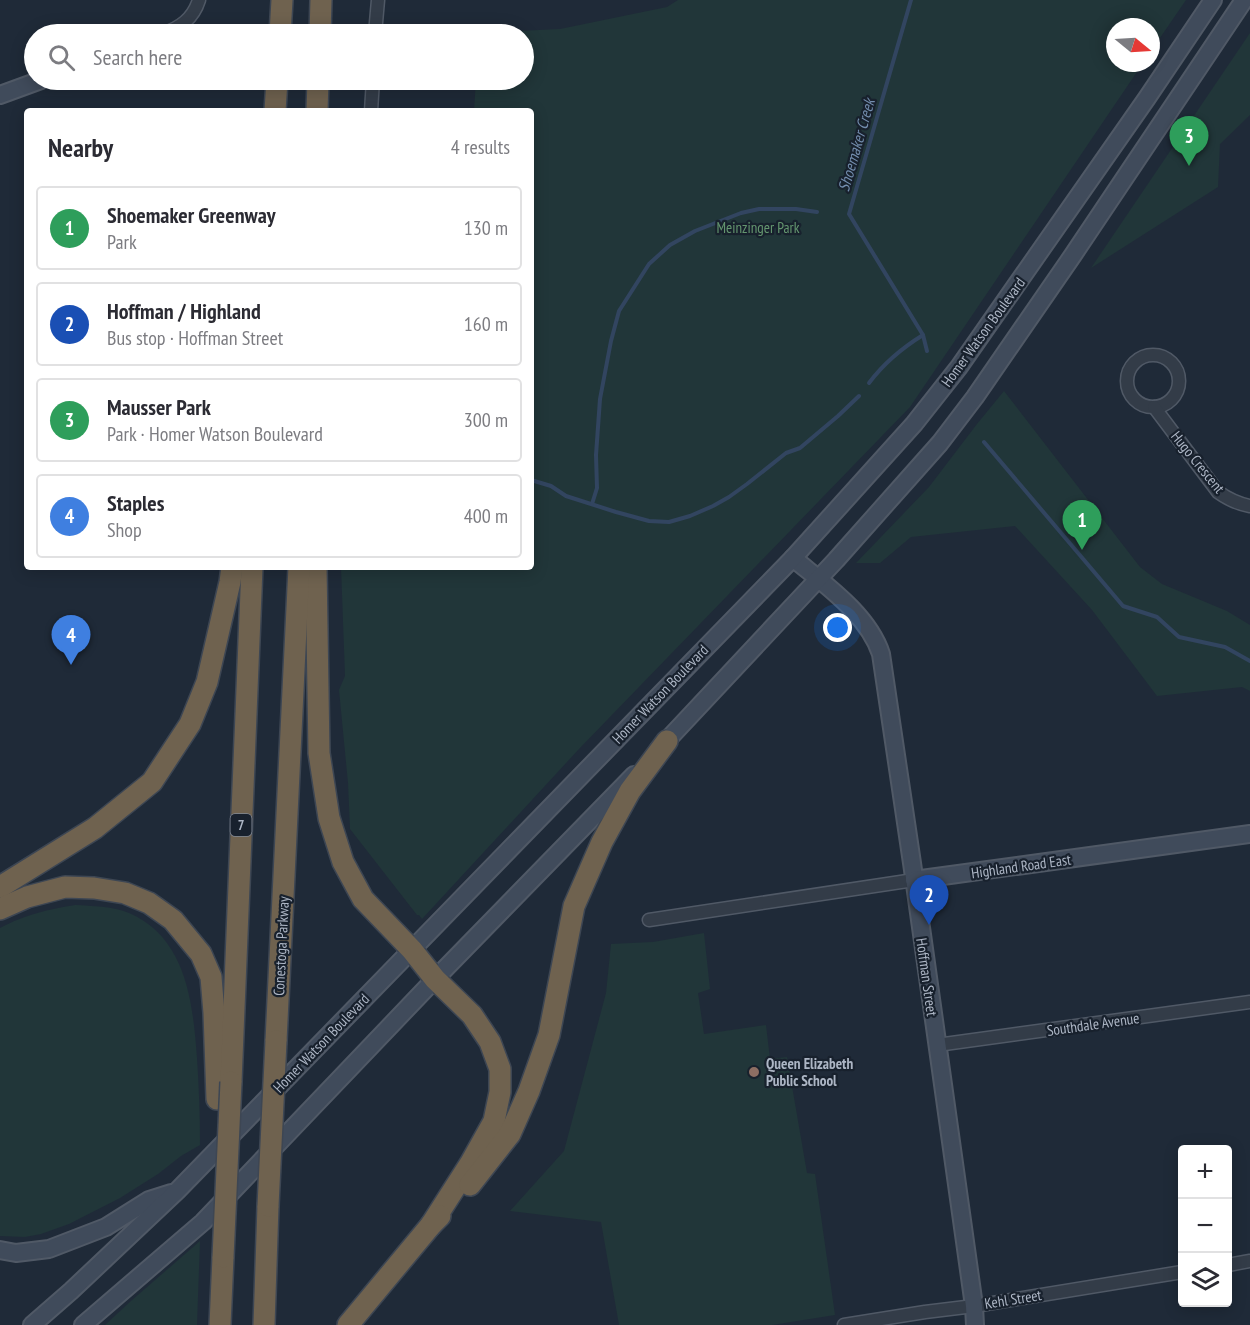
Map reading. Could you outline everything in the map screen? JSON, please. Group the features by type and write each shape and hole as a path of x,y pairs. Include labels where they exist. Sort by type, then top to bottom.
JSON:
{"highway":[{"path":"281,24 282,0"},
{"path":"320,24 321,0"},
{"path":"275,108 276,90"},
{"path":"317,108 318,90"},
{"path":"0,887 95,828 152,782 190,724 207,682 232,570"},
{"name":"7","path":"220,1325 252,570"},
{"name":"Conestoga Parkway","path":"264,1325 299,570"},
{"path":"316,570 319,753 329,818 343,862 363,899 418,943 435,979 472,1015 490,1042 500,1069 500,1092 494,1121 431,1225"},
{"path":"348,1325 431,1225 464,1194 510,1134 529,1091 549,1035 574,906 613,821 630,791 667,741"},
{"path":"0,909 27,897 65,887 94,888 124,893 148,903 173,920 201,954 211,977 218,1156 226,1182"}],"main road":[{"name":"Homer Watson Boulevard","path":"33,1325 177,1191 793,558 914,424 959,367 1213,0"},
{"name":"Homer Watson Boulevard","path":"83,1325 203,1222 667,741 921,466 975,397 1244,0"},
{"path":"0,95 24,86"},
{"name":"Hoffman Street","path":"793,558 846,604 868,627 878,643 885,672 975,1325"},
{"name":"Highland Road East","path":"914,880 1250,834"},
{"path":"0,1250 16,1252 49,1249 106,1227 150,1200 177,1191"}],"street":[{"path":"181,24 195,13 199,0"},
{"path":"376,24 378,0"},
{"path":"370,108 372,90"},
{"name":"Hugo Crescent","path":"1149,356 1165,358 1172,363 1179,380 1175,395 1169,402 1154,406 1150,407 1137,402 1131,395 1127,384 1132,367 1138,360 1149,356"},
{"name":"Hugo Crescent","path":"1154,406 1218,492 1241,505 1250,506"},
{"name":"Highland Road East","path":"649,920 914,880"},
{"name":"Southdale Avenue","path":"937,1045 1250,1002"},
{"path":"1232,1263 1250,1261"},
{"name":"Kehl Street","path":"844,1325 1178,1273"}],"green space":[{"name":"Meinzinger Park","path":"678,0 1186,0 1160,38 1160,18 1106,18 1106,72 1137,72 910,407 579,749 422,919 350,829 339,690 345,676 341,570 534,570 534,108 474,108 475,90 534,90 534,30 560,29 667,7"},
{"path":"1250,33 1250,115 1220,144 1218,187 1091,268"},
{"path":"1004,391 1140,567 1162,584 1227,611 1250,625 1250,691 1242,687 1157,696 1092,610 1015,526 911,537 880,563 856,563 929,487"},
{"path":"75,905 109,908 129,913 148,924 164,939 175,956 189,995 193,1016 198,1069 200,1145 120,1198 69,1224 25,1237 0,1236 0,928 37,913"},
{"name":"Queen Elizabeth Public School","path":"704,933 710,989 698,993 704,1034 766,1025 770,1059 787,1057 807,1173 815,1174 835,1315 772,1325 619,1325 601,1222 510,1211 564,1151 606,993 611,944 653,942"},
{"path":"200,1241 197,1325 105,1325 131,1301"}],"waterway":[{"name":"Shoemaker Creek","path":"911,0 849,214 923,335 927,351"},
{"path":"592,504 597,488 596,455 600,399 611,341 619,311 649,264 670,245 695,231 741,213 759,209 796,209 817,212"},
{"path":"869,383 894,356 923,335"},
{"path":"534,481 551,486 566,496 616,512 649,521 669,522 690,516 729,497 786,453 800,448 859,396"},
{"name":"Shoemaker Creek","path":"984,442 1123,606 1157,617 1179,637 1225,647 1250,661"}],"place":[{"name":"Mausser Park","path":"1189,166"},
{"name":"Shoemaker Greenway","path":"1082,550"},
{"name":"Staples","path":"71,665"},
{"name":"Hoffman / Highland","path":"929,925"},
{"name":"Queen Elizabeth Public School","path":"754,1072"}]}
